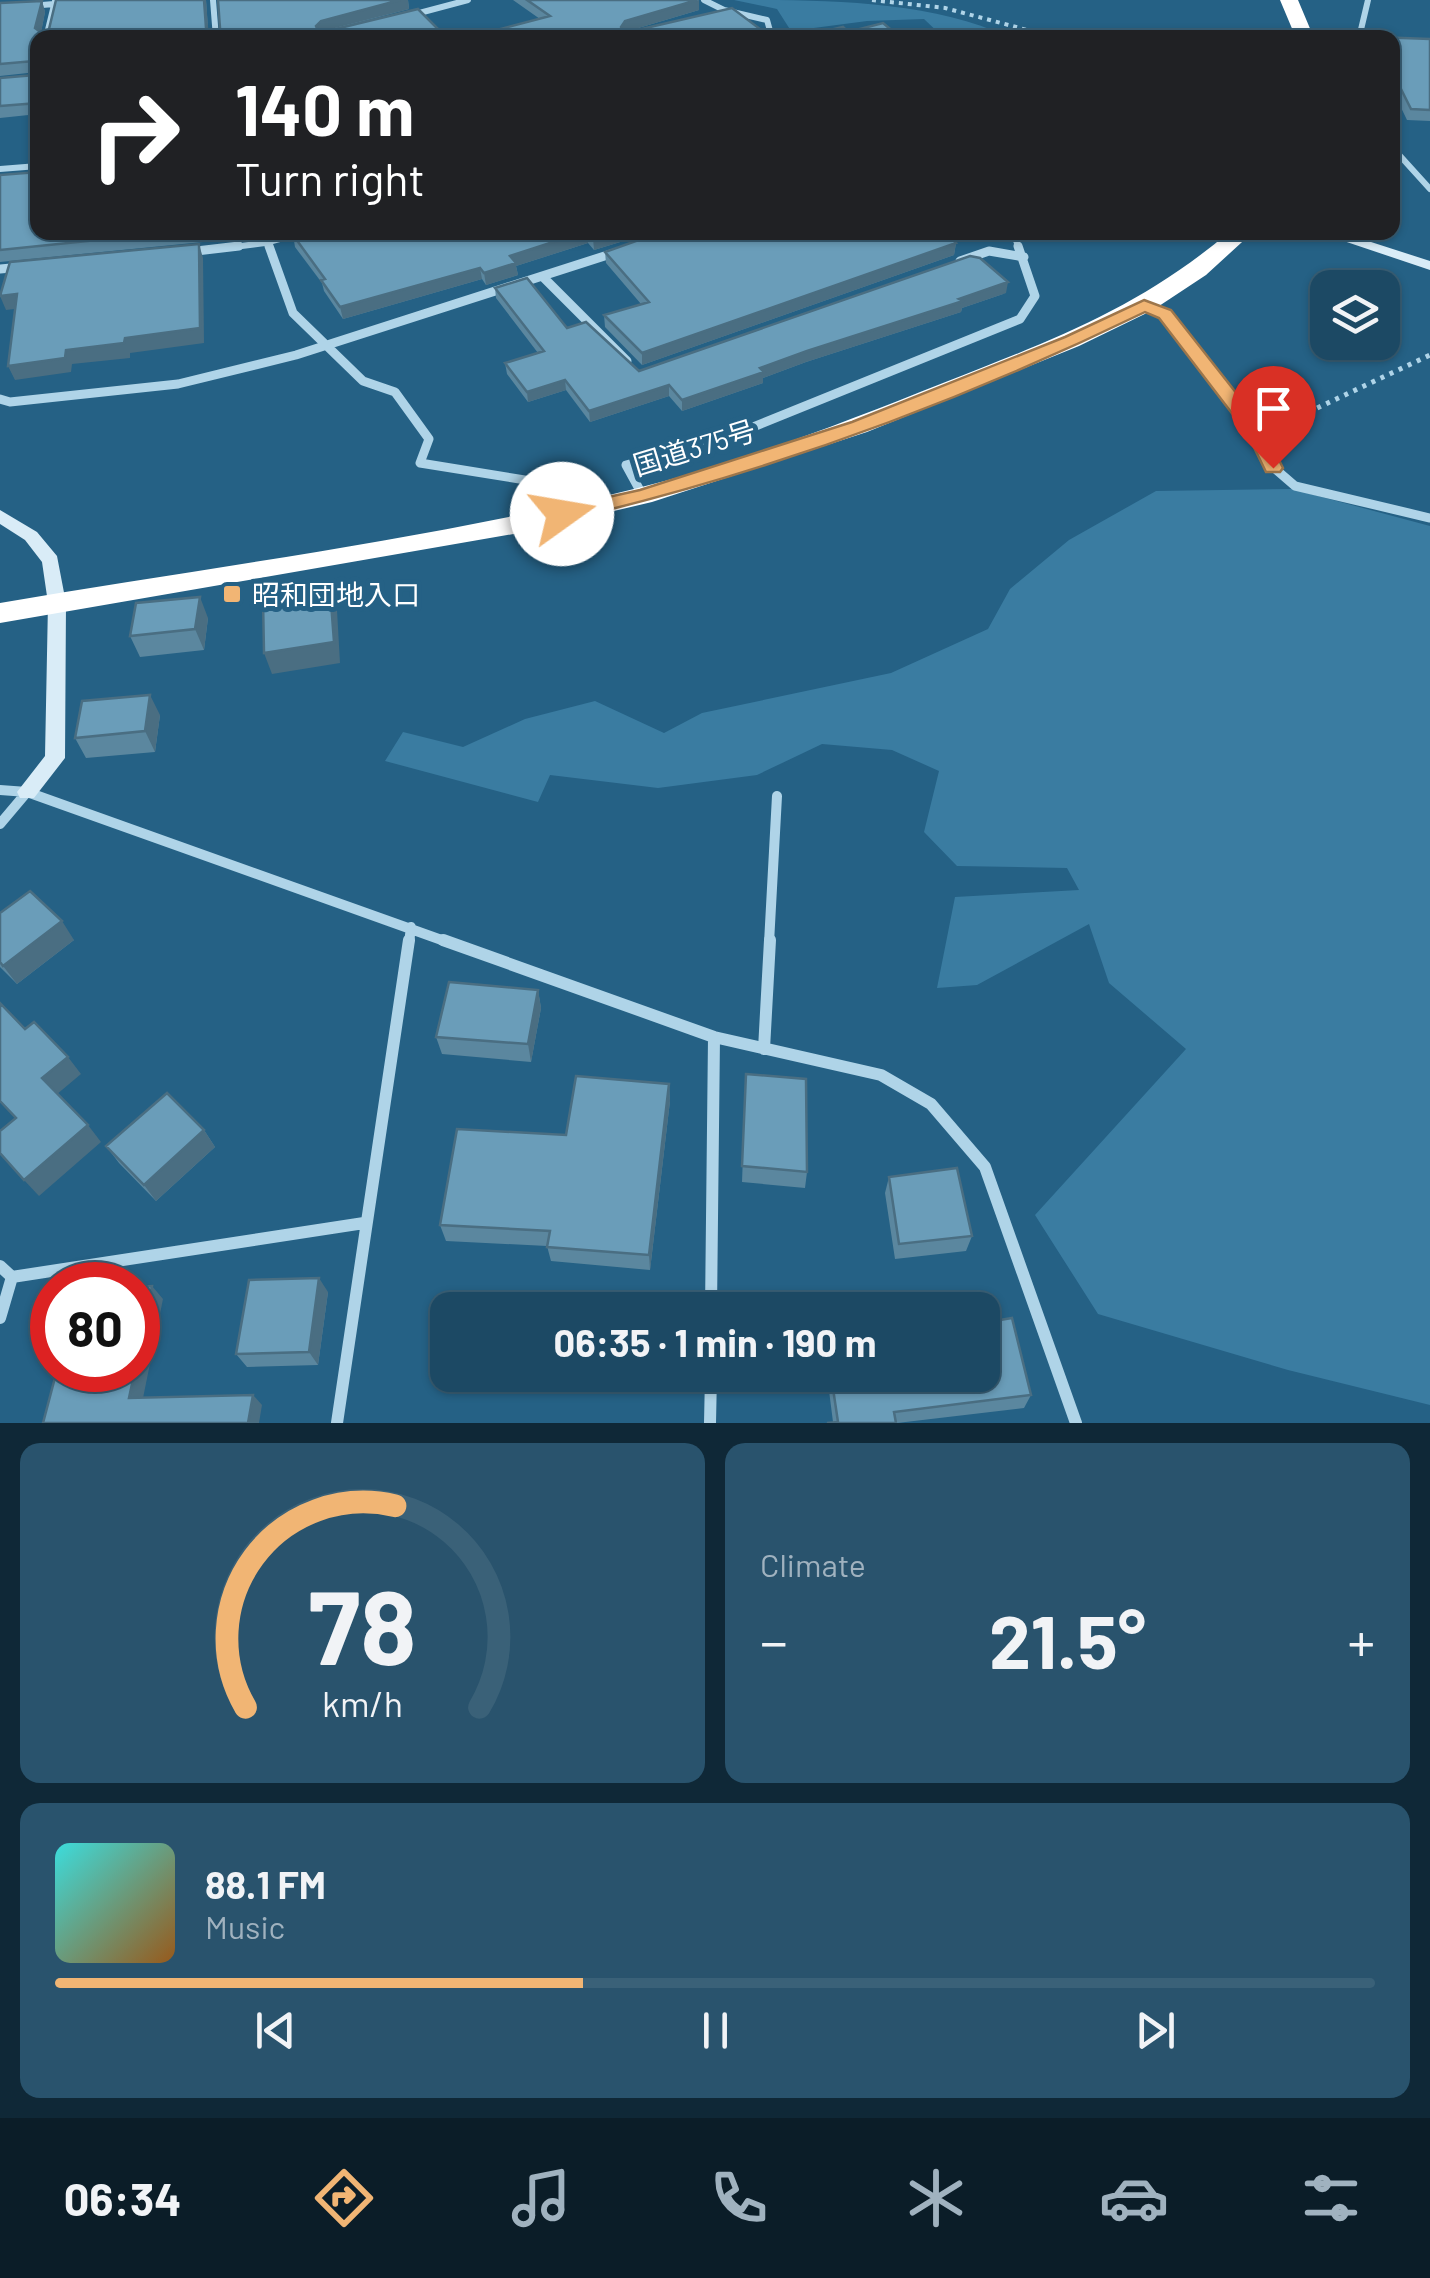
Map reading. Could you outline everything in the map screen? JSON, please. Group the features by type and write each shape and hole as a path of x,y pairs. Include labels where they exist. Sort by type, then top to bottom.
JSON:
{"highway":[{"path":"1289,0 1302,30"},
{"name":"国道375号","path":"0,613 525,523 643,496 858,426 1072,341 1144,306 1198,270 1234,240"}],"street":[{"path":"213,0 215,30"},
{"path":"396,19 468,0"},
{"path":"704,0 724,10 766,20 769,30"},
{"path":"1361,30 1368,0"},
{"path":"18,6 54,2 48,30"},
{"path":"708,15 724,10"},
{"path":"1400,155 1430,189"},
{"path":"0,169 30,167"},
{"path":"265,240 293,313 363,381 395,392 429,440 420,462 580,489 598,506"},
{"path":"169,254 276,240"},
{"path":"643,496 626,465 726,438 1020,318 1035,296 1017,240"},
{"path":"1349,240 1430,266"},
{"path":"0,399 10,402 178,384 325,346 637,245"},
{"path":"952,264 989,251 1024,257"},
{"path":"5,286 5,269 30,266"},
{"path":"543,278 640,374"},
{"path":"1144,306 1165,314 1256,431 1273,468 1295,486 1430,518"},
{"path":"0,516 31,536 51,560 57,603 55,758 0,824"},
{"path":"0,790 27,792 714,1038 881,1075 931,1104 985,1167 1076,1423"},
{"path":"764,1049 777,796"},
{"path":"337,1423 411,927"},
{"path":"711,1292 714,1038"},
{"path":"12,1277 364,1223"},
{"path":"0,1266 12,1277"},
{"path":"0,1318 12,1277"},
{"path":"710,1423 711,1392"}],"path":[{"path":"872,0 945,8 1026,30"},
{"path":"1256,431 1275,428 1430,355"}],"shaded area":[{"path":"734,0 839,2 910,9 990,30 936,30 924,19 790,30 777,9"},
{"path":"1292,489 1430,526 1430,1405 1288,1370 1098,1314 1035,1215 1186,1049 1109,983 1089,924 977,985 937,988 955,897 1079,890 1067,868 957,866 924,832 939,771 892,750 822,744 757,775 658,788 550,775 538,802 385,761 403,732 463,747 525,719 595,701 664,733 702,713 891,673 988,629 1010,589 1069,540 1156,491"}],"building":[{"path":"56,0 204,0 208,30 48,30"},
{"path":"218,0 400,0 321,21 318,30 218,30"},
{"path":"527,0 697,0 625,21 622,30 497,30 550,16"},
{"path":"42,1 38,30 30,30 30,61 0,64 0,3"},
{"path":"732,8 761,30 637,30"},
{"path":"418,9 439,30 331,30"},
{"path":"883,23 891,30 856,30"},
{"path":"1400,38 1430,39 1430,110 1411,109 1400,87"},
{"path":"30,75 30,104 0,106 0,78"},
{"path":"30,173 30,240 97,240 0,250 0,175"},
{"path":"297,240 559,240 510,256 516,263 484,273 480,268 340,307 321,280 325,279"},
{"path":"639,240 956,243 642,353 604,315 649,302 605,252"},
{"path":"199,244 200,328 125,338 124,343 66,350 65,358 8,366 17,294 0,296 10,262"},
{"path":"970,256 980,258 1008,282 959,299 963,301 760,368 764,372 682,400 669,385 589,411 565,380 527,392 505,363 544,351 495,288 527,278 567,328 586,322 639,371"},
{"path":"330,589 334,642 264,653 263,599"},
{"path":"200,597 195,629 130,636 136,603"},
{"path":"150,695 145,731 75,738 82,701"},
{"path":"30,891 62,921 3,966 0,913"},
{"path":"449,982 538,990 528,1044 436,1037"},
{"path":"0,1003 25,1029 34,1022 68,1057 42,1078 88,1125 24,1180 0,1153 0,1131 16,1118 0,1101"},
{"path":"746,1074 806,1079 807,1172 742,1166"},
{"path":"576,1076 669,1084 649,1255 547,1247 550,1231 440,1225 457,1129 566,1135"},
{"path":"167,1093 204,1130 144,1185 106,1146"},
{"path":"957,1168 972,1236 899,1244 889,1177"},
{"path":"319,1278 309,1352 236,1354 249,1280"},
{"path":"1012,1318 1031,1395 894,1412 896,1423 827,1423 838,1422 834,1392 1000,1392 1000,1320"},
{"path":"51,1392 130,1392 129,1398 253,1395 248,1423 43,1423"}],"place":[{"name":"昭和団地入口","path":"232,594"}],"route":[{"path":"562,514 643,496 858,426 1072,341 1144,306 1165,314 1256,431 1273,468"}]}
